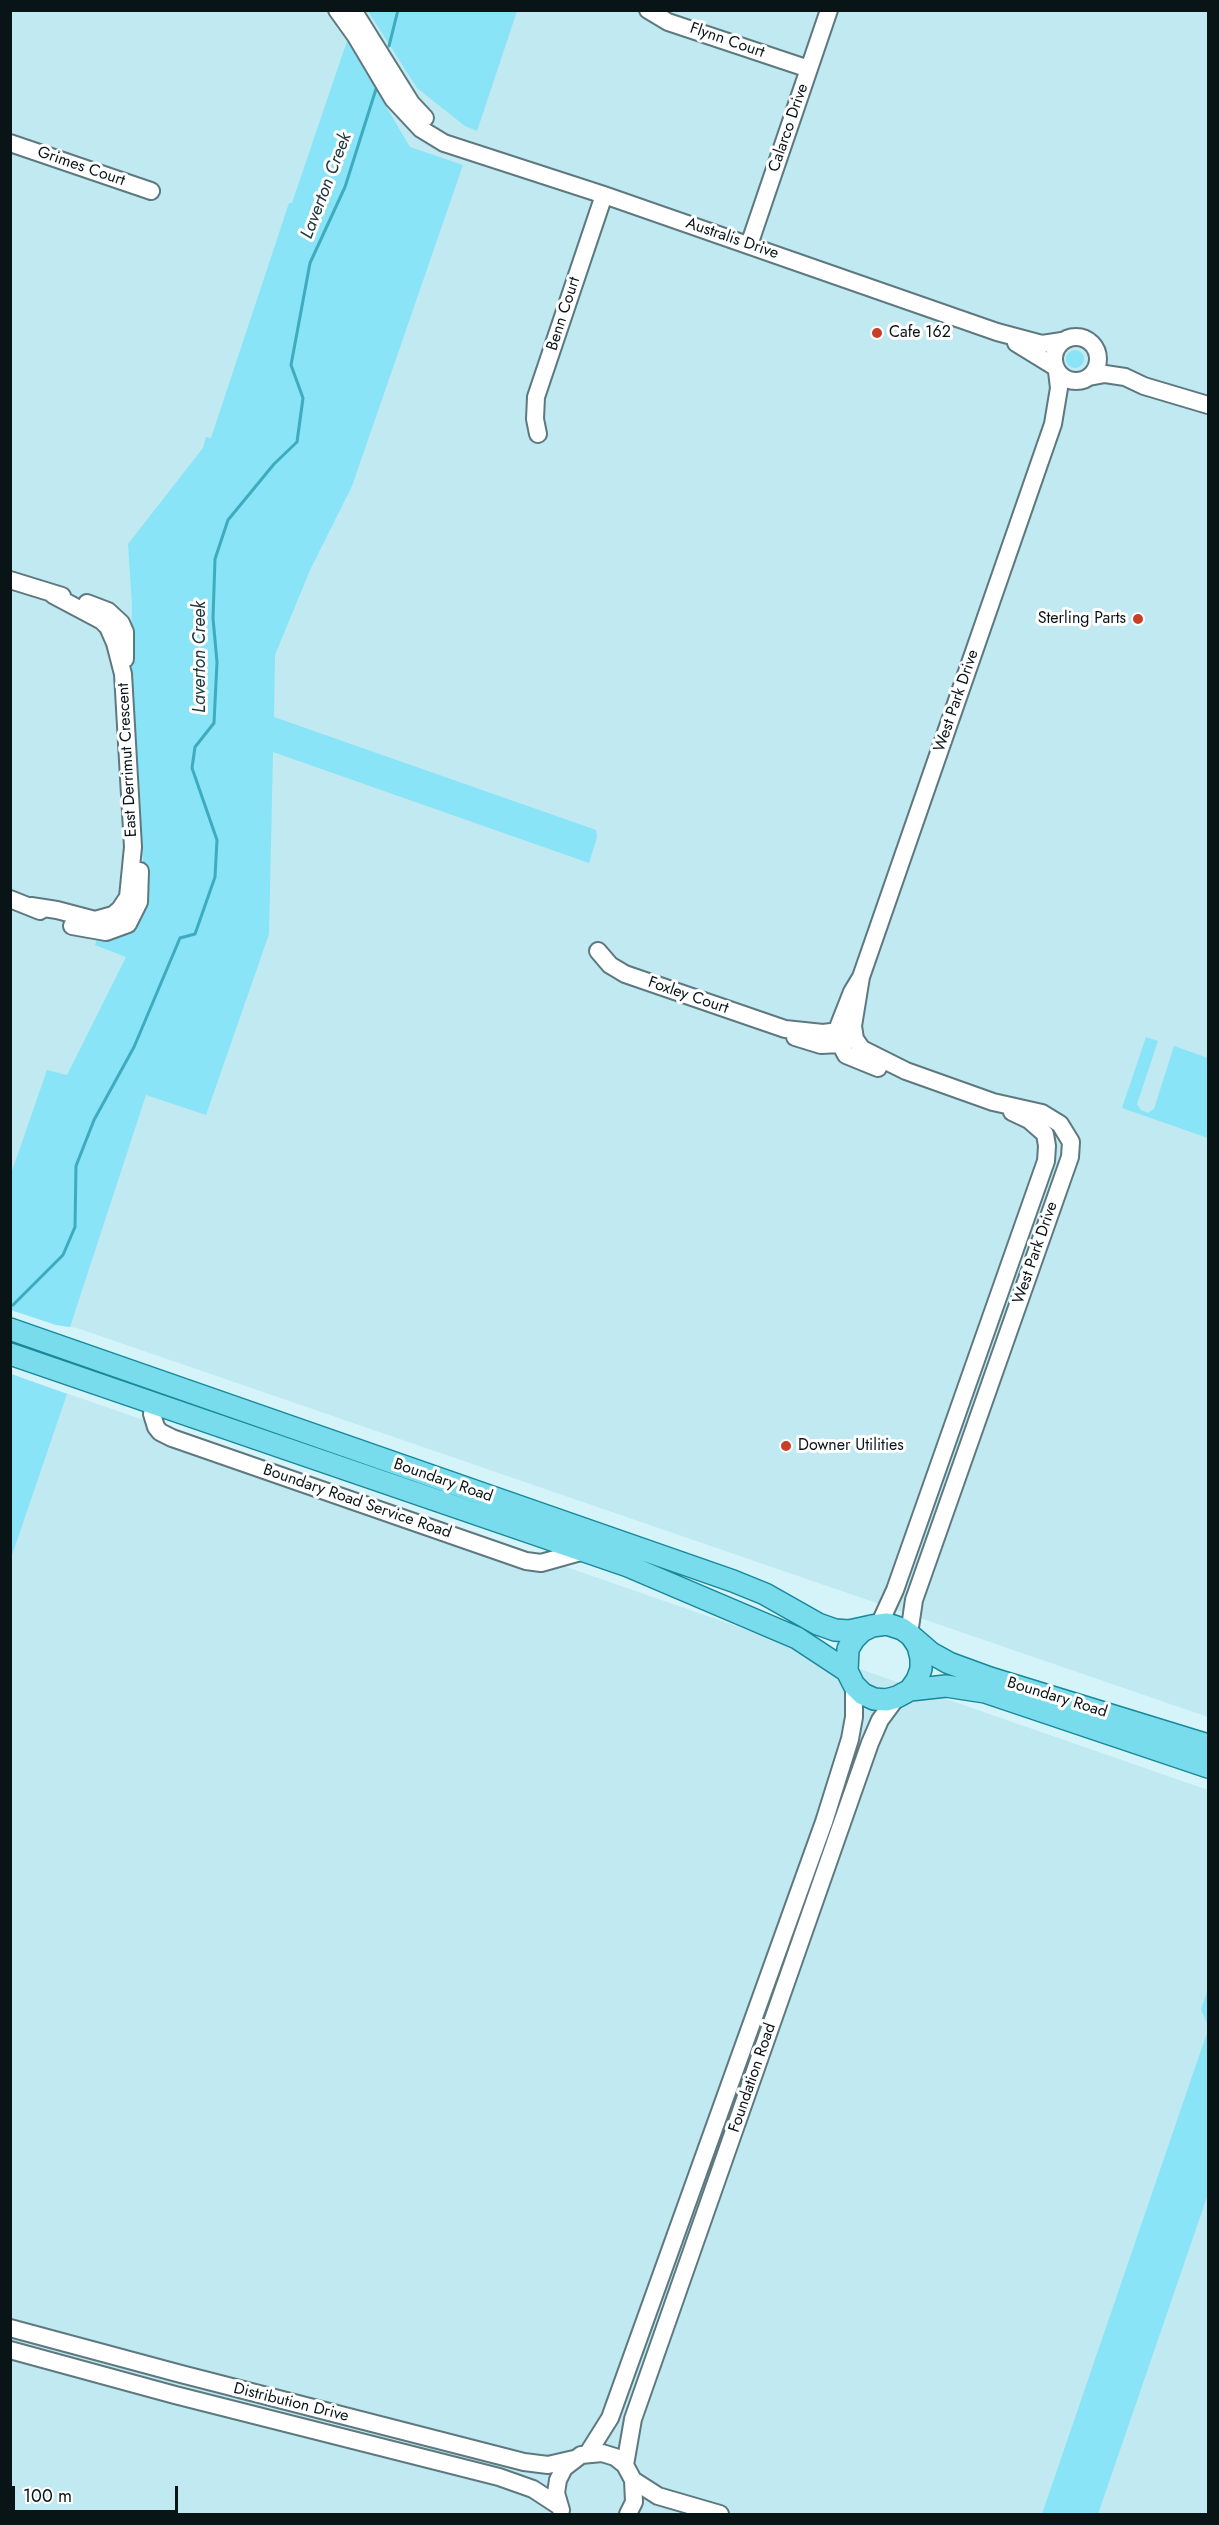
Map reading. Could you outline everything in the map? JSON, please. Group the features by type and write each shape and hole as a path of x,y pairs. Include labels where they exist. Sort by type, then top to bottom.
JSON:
{"main road":[{"name":"Boundary Road","path":"10,1329 733,1581 765,1594 805,1619 835,1630 849,1631 876,1625"},
{"name":"Boundary Road","path":"10,1354 628,1566 797,1638 850,1678"},
{"path":"154,1404 162,1382"},
{"path":"876,1625 895,1626 910,1635 918,1646 921,1658 921,1670 904,1693 886,1700 874,1699 863,1694 850,1678 846,1660 854,1639 876,1625"},
{"name":"Boundary Road","path":"910,1635 931,1653 949,1663 990,1678 1209,1745"},
{"name":"Boundary Road","path":"904,1693 946,1686 985,1692 1209,1767"}],"street":[{"name":"Australis Drive","path":"337,10 355,35 393,99 421,129 444,143 604,195 997,332 1042,344 1062,341"},
{"name":"Australis Drive","path":"352,10 417,111 435,127 467,149"},
{"name":"Flynn Court","path":"648,10 669,22 809,69"},
{"name":"Calarco Drive","path":"749,245 829,10"},
{"name":"Grimes Court","path":"10,143 151,191"},
{"name":"Benn Court","path":"538,435 535,419 536,397 604,195"},
{"name":"Australis Drive","path":"997,332 1056,369"},
{"path":"1168,392 1158,384 1116,364 1096,351 1088,340 1068,338 1062,341 1054,353 1056,369 1063,378 1072,381 1105,374 1119,376 1144,386 1209,405"},
{"path":"1088,377 1096,367 1096,351"},
{"name":"West Park Drive","path":"844,1036 844,1010 861,977 1053,424 1059,398 1056,369"},
{"name":"West Park Drive","path":"1053,424 1088,377"},
{"name":"East Derrimut Crescent","path":"10,580 53,595 90,603 115,616 125,632 126,653 123,674 133,847 140,876 140,895 134,917 124,927 106,932 84,929 58,921 31,906 10,899"},
{"name":"Foxley Court","path":"598,951 610,965 625,974 784,1029 844,1036"},
{"path":"844,1036 846,1054 865,1064 894,1071 906,1071 993,1102 1029,1120 1045,1134 1065,1129"},
{"path":"993,1102 1042,1113 1065,1129"},
{"name":"West Park Drive","path":"910,1635 914,1600 1070,1157 1071,1142 1065,1129"},
{"name":"West Park Drive","path":"876,1625 895,1590 1046,1161 1045,1134"},
{"path":"969,1378 990,1385"},
{"name":"Boundary Road Service Road","path":"154,1404 152,1414 156,1427 160,1432 172,1438 526,1561 541,1563 584,1551"},
{"name":"Foundation Road","path":"562,2510 556,2493 558,2480 564,2468 581,2456 610,2418 824,1822 850,1739 854,1717 850,1678"},
{"name":"Foundation Road","path":"628,2514 634,2502 629,2473 633,2419 880,1720 904,1693"},
{"path":"824,1822 841,1827"},
{"name":"Distribution Drive","path":"10,2328 524,2462 548,2465 581,2456"},
{"name":"Distribution Drive","path":"10,2350 174,2395 500,2477 533,2489 562,2510"},
{"path":"174,2395 181,2374"},
{"path":"581,2456 602,2453 615,2457 629,2473 658,2496 720,2514"}],"shaded area":[{"path":"11,11 1208,11 1208,1717 77,1328 56,1325 11,1310"},
{"path":"368,11 517,11 477,131 465,126 417,88"},
{"path":"347,41 410,147 463,165 352,486 310,570 275,655 274,717 596,830 597,837 589,863 273,752 269,934 206,1115 146,1095 70,1327 56,1325 11,1310 11,1174 47,1070 67,1075 126,957 95,945 97,938 145,899 131,655 132,605 128,544 203,448 206,437 211,438 289,203 292,203"},
{"path":"1071,350 1079,350 1084,355 1082,366 1071,368 1066,363 1066,355"},
{"path":"1146,1037 1158,1041 1137,1104 1141,1110 1148,1113 1154,1109 1174,1046 1208,1058 1208,1138 1122,1108"},
{"path":"10,1374 67,1394 11,1558"},
{"path":"11,1374 1208,1790 1208,2514 11,2514"},
{"path":"1208,1988 1208,2025 1201,2010"},
{"path":"1208,2030 1208,2194 1098,2514 1042,2514"}],"waterway":[{"name":"Laverton Creek","path":"389,46 398,10"},
{"name":"Laverton Creek","path":"13,1305 63,1255 75,1227 76,1166 94,1120 134,1047 180,938 195,934 215,877 217,840 192,768 195,747 214,723 217,662 213,618 215,559 228,520 274,464 297,442 303,398 291,365 310,263 345,187 376,89"}],"place":[{"name":"Cafe 162","path":"877,333"},
{"name":"Sterling Parts","path":"1138,619"},
{"name":"Downer Utilities","path":"786,1446"}]}
